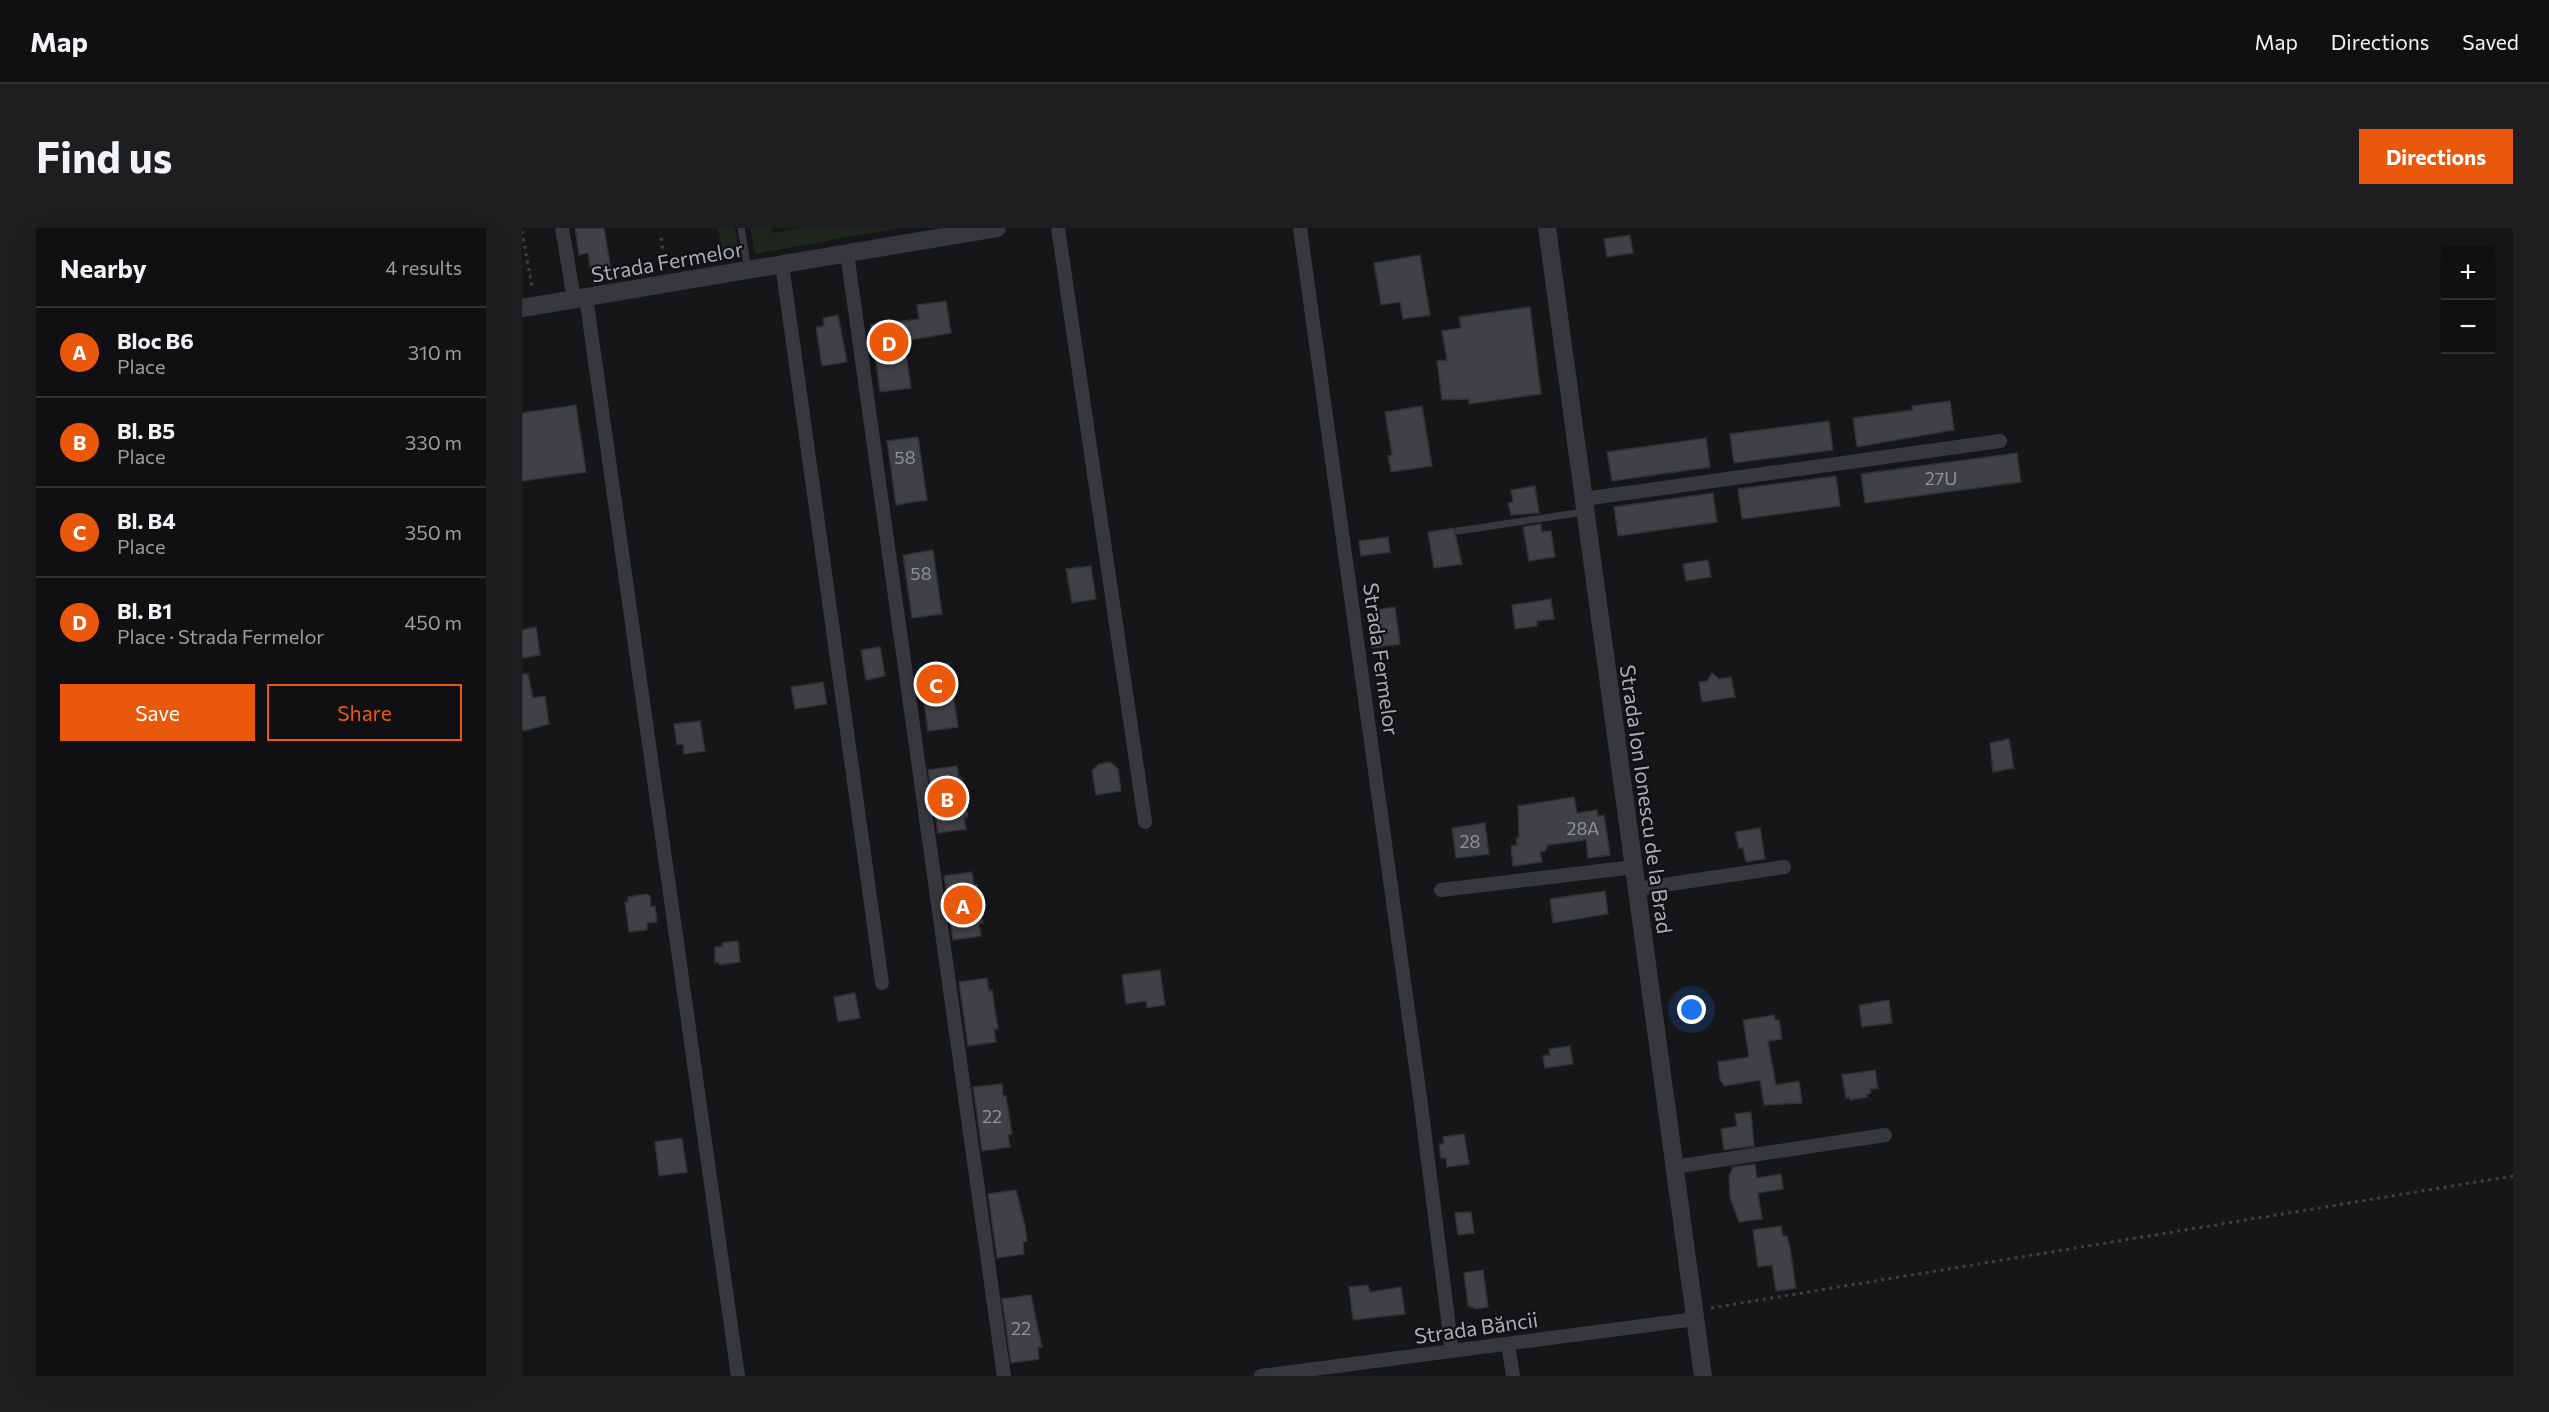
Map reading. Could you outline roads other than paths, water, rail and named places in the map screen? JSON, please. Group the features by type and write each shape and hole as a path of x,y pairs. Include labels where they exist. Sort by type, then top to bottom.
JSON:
{"street":[{"path":"562,228 580,298 738,1376"},
{"name":"Strada Fermelor","path":"522,308 847,253 956,231 997,228"},
{"path":"1058,228 1145,822"},
{"name":"Strada Fermelor","path":"1300,228 1420,1097 1452,1351"},
{"name":"Strada Ion Ionescu de la Brad","path":"1547,228 1703,1376"},
{"path":"847,253 1004,1376"},
{"path":"782,264 882,982"},
{"path":"1585,505 2000,441"},
{"path":"1441,890 1634,867"},
{"path":"1637,889 1784,867"},
{"path":"1674,1167 1886,1135"},
{"name":"Strada Băncii","path":"1261,1376 1348,1370 1452,1351 1695,1315"},
{"path":"1508,1344 1513,1376"}],"lane":[{"path":"741,228 748,269"},
{"path":"1458,531 1585,505"}],"place":[{"name":"Bl. B1","path":"889,342"},
{"name":"Bl. B4","path":"936,684"},
{"name":"Bl. B5","path":"947,798"},
{"name":"Bloc B6","path":"963,905"}]}
